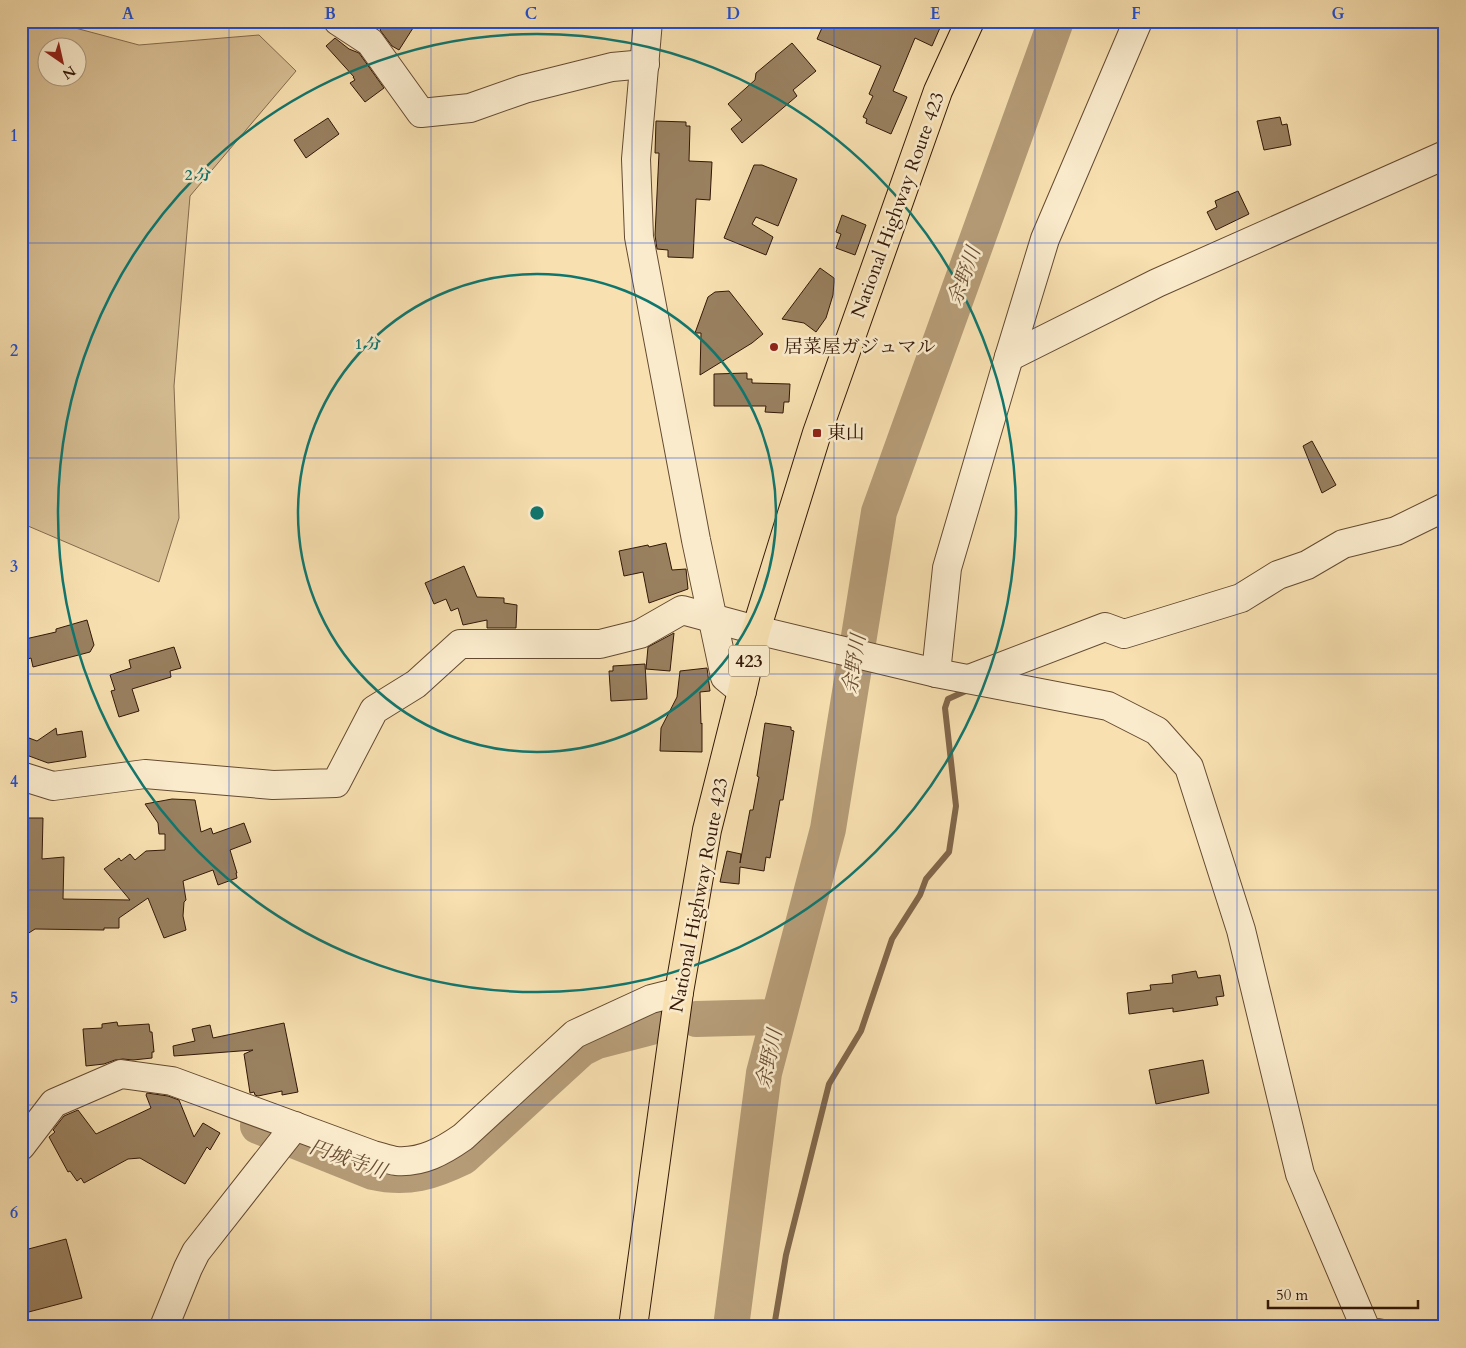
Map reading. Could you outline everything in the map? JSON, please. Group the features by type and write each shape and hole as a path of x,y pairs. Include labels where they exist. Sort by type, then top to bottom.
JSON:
{"highway":[{"name":"National Highway Route 423","path":"633,1327 679,992 707,830 756,630 820,424 938,90 970,21"}],"street":[{"path":"338,21 370,42 421,113 470,108 533,87 612,67 645,64"},
{"path":"648,21 636,159 639,236 712,619 725,677 742,691"},
{"path":"930,671 947,568 1045,239 1138,21"},
{"path":"1009,356 1157,283 1445,156"},
{"path":"969,679 1105,627 1124,634 1241,598 1278,575 1307,565 1344,544 1396,531 1445,506"},
{"path":"21,776 53,786 145,774 273,785 336,784 374,710 416,684 460,644 600,644 640,634 682,610 756,630 930,671 1108,706 1158,731 1189,768 1241,930 1300,1174 1366,1327"},
{"path":"21,1146 54,1103 120,1074 172,1081 373,1155 396,1161 415,1160 432,1156 448,1148 463,1137 575,1034 652,999 679,992"},
{"path":"164,1327 196,1252 295,1126"}],"shaded area":[{"path":"21,21 49,21 139,45 259,35 296,71 190,196 174,386 179,518 159,582 21,523"}],"building":[{"path":"385,21 401,21 413,28 399,50 392,46 380,30"},
{"path":"825,21 943,21 932,46 915,38 893,91 907,97 891,134 866,123 867,119 863,117 873,96 869,94 881,66 817,39"},
{"path":"335,38 349,49 359,53 384,88 365,102 350,83 355,80 354,77 326,46"},
{"path":"792,43 816,71 793,90 797,96 742,143 731,129 742,120 728,104 755,80 756,73"},
{"path":"1280,117 1282,125 1287,124 1291,145 1264,150 1257,121"},
{"path":"328,118 339,134 306,158 294,140"},
{"path":"656,121 686,122 686,126 690,126 689,161 712,162 710,200 696,199 693,258 668,257 668,250 657,249 655,235 659,153 655,153"},
{"path":"754,165 762,165 797,179 778,226 756,217 752,224 773,237 766,255 724,238"},
{"path":"1238,191 1249,214 1216,230 1207,212 1217,207 1215,201"},
{"path":"842,215 866,225 855,255 836,248 841,234 836,232"},
{"path":"820,268 834,278 834,282 833,295 826,318 816,332 804,323 782,319"},
{"path":"729,291 763,334 752,343 700,375 701,333 695,333 708,297 715,292"},
{"path":"747,373 747,379 752,379 752,383 790,384 789,402 784,402 783,413 765,412 766,406 714,406 714,374"},
{"path":"1312,441 1336,485 1322,493 1303,446"},
{"path":"666,543 672,570 686,569 688,589 649,603 643,572 624,576 619,551"},
{"path":"464,566 477,597 504,598 504,603 517,605 516,628 487,628 487,620 463,625 458,608 451,611 446,599 434,604 425,583"},
{"path":"87,620 94,645 90,652 33,667 31,658 21,661 21,640 56,632 56,629"},
{"path":"674,633 670,671 646,669 648,647"},
{"path":"174,647 181,668 170,671 171,677 132,689 139,711 119,717 111,691 115,690 110,675 131,668 129,660"},
{"path":"645,664 647,699 611,701 609,671 613,671 613,666"},
{"path":"707,668 710,691 700,692 702,752 660,751 661,728 677,697 680,671"},
{"path":"765,723 791,727 791,730 794,731 783,800 780,800 770,858 766,857 764,871 740,867 739,884 720,882 727,851 741,854 740,863 750,810 753,810 759,777 757,776"},
{"path":"56,728 57,735 82,731 86,757 48,763 21,753 21,735 37,741"},
{"path":"172,799 195,800 201,832 211,828 213,834 244,823 251,842 230,850 237,878 218,885 213,870 183,881 186,900 184,902 183,916 186,930 164,938 148,898 119,918 119,928 104,928 104,930 35,929 21,938 21,892 23,892 25,844 21,844 21,818 43,818 42,859 64,857 63,899 130,900 104,869 119,858 121,861 130,854 135,860 146,851 165,850 165,834 159,834 158,823 145,804"},
{"path":"1196,971 1198,978 1220,975 1224,996 1216,997 1218,1005 1173,1012 1173,1008 1129,1014 1127,993 1151,990 1150,985 1173,983 1172,975"},
{"path":"117,1022 118,1026 149,1024 150,1032 152,1032 154,1052 152,1052 152,1058 123,1059 86,1066 83,1029 102,1028 102,1024"},
{"path":"284,1023 298,1092 282,1095 282,1091 258,1096 254,1092 250,1093 244,1054 253,1050 174,1056 173,1046 195,1041 192,1029 210,1025 213,1038"},
{"path":"1203,1060 1209,1093 1156,1104 1149,1070"},
{"path":"147,1093 168,1096 179,1100 194,1137 203,1123 220,1133 210,1150 207,1147 185,1184 140,1158 128,1159 84,1183 81,1178 77,1181 70,1171 68,1172 49,1137 55,1132 53,1130 64,1116 78,1110 96,1134 151,1108"},
{"path":"66,1239 82,1298 21,1314 21,1251"}],"waterway":[{"name":"余野川","path":"731,1327 764,1073 828,829 879,512 1056,21"},
{"path":"774,1327 786,1255 829,1084 861,1031 892,939 920,895 926,879 949,852 956,806 945,708 948,699 968,690"},
{"name":"円城寺川","path":"696,1019 778,1017"},
{"name":"円城寺川","path":"258,1126 373,1172 397,1175 420,1173 441,1167 463,1157 581,1049 597,1041 651,1027"},
{"path":"1371,1323 1379,1321 1406,1327"}],"place":[{"name":"居菜屋ガジュマル","path":"774,347"},
{"name":"東山","path":"817,433"}]}
